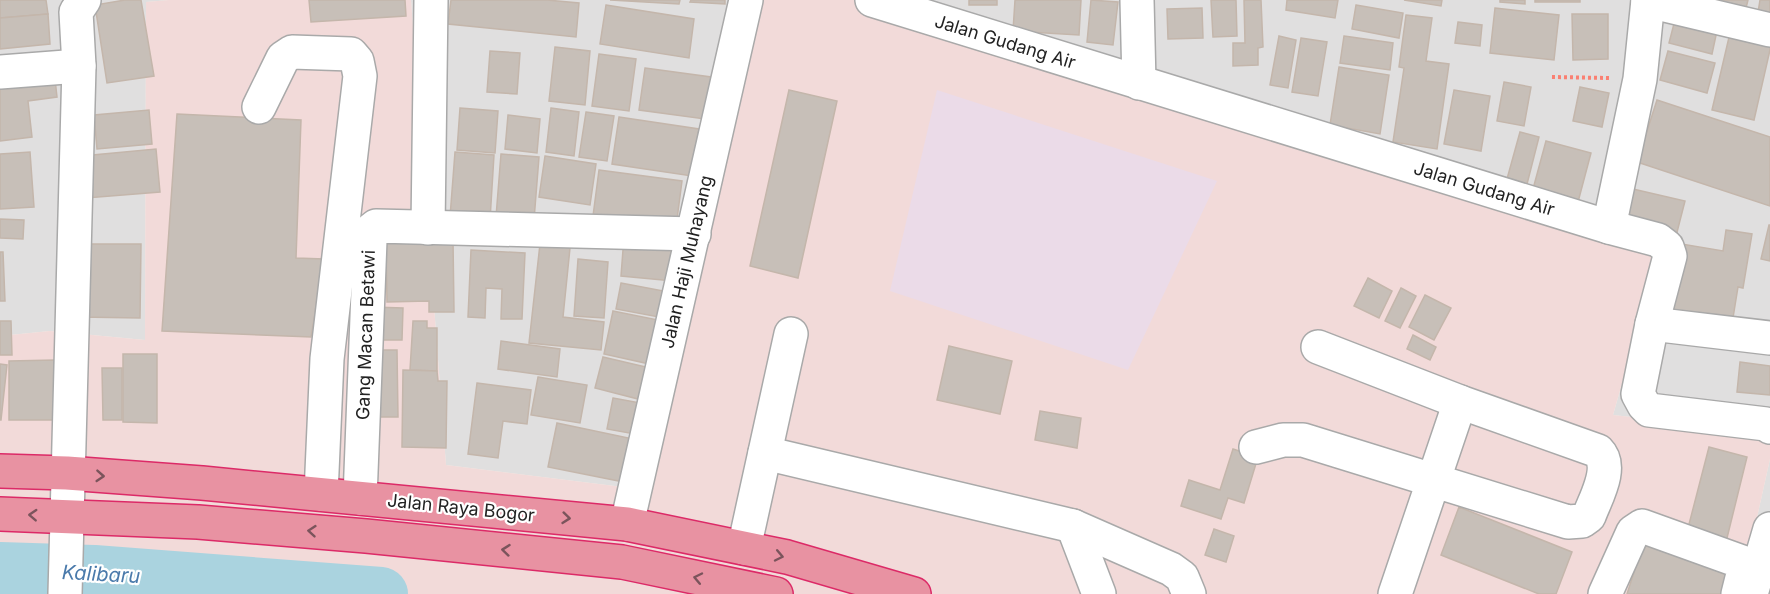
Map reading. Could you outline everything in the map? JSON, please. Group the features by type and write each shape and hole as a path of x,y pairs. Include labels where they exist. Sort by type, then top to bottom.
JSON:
{"highway":[{"name":"Jalan Raya Bogor","path":"0,471 67,473 321,494 627,524 787,557 914,594"},
{"name":"Jalan Raya Bogor","path":"0,514 66,528 198,522 366,536 622,562 776,594"},
{"path":"735,585 744,548"}],"street":[{"path":"65,594 79,66 76,12 84,0"},
{"path":"428,228 431,0"},
{"name":"Jalan Haji Muhayang","path":"627,524 746,0"},
{"name":"Jalan Gudang Air","path":"872,0 1609,227 1658,240 1667,247 1670,256 1652,324"},
{"path":"1137,0 1139,83"},
{"path":"1609,227 1640,79 1648,1 1770,30"},
{"path":"259,107 283,58 292,52 351,54 357,61 360,76 327,359 321,494"},
{"path":"0,72 79,66"},
{"name":"Gang Macan Betawi","path":"360,498 371,230 376,226 694,234"},
{"path":"1770,338 1652,324 1638,394 1649,410 1766,424 1770,427"},
{"path":"744,548 791,334"},
{"path":"1256,447 1283,440 1303,440 1568,522 1582,521 1589,516 1606,469 1605,461 1598,451 1460,402 1318,347"},
{"path":"1395,594 1460,402"},
{"path":"765,453 1073,526 1171,569 1182,577 1189,594"},
{"path":"1073,526 1099,594"},
{"path":"1605,594 1633,532 1642,526 1742,562 1744,566 1738,594"},
{"path":"1751,594 1770,529"}],"path":[{"path":"1551,77 1640,79"}],"shaded area":[{"path":"0,0 169,0 146,2 145,340 50,331 0,336"},
{"path":"169,0 411,0 446,465 631,488 740,0 914,0 1665,232 1613,415 1770,432 1770,459 1740,594 0,594 0,336 50,331 145,340 146,2"},
{"path":"411,0 740,0 631,488 446,465"},
{"path":"914,0 1770,0 1770,432 1613,415 1665,232"},
{"path":"937,90 1217,181 1128,370 890,291"},
{"path":"1770,459 1770,594 1740,594"}],"building":[{"path":"0,0 46,0 48,14 0,18"},
{"path":"141,0 154,76 107,83 95,5"},
{"path":"309,0 405,0 406,16 311,22"},
{"path":"451,0 547,0 579,3 576,37 448,24"},
{"path":"610,0 680,0 679,4"},
{"path":"691,0 725,0 725,4 690,2"},
{"path":"969,0 997,0 997,5 969,5"},
{"path":"1015,0 1081,0 1079,35 1013,31"},
{"path":"1091,0 1118,2 1113,45 1087,42"},
{"path":"1211,0 1236,0 1237,36 1213,37"},
{"path":"1244,0 1261,0 1263,47 1258,48 1258,65 1233,66 1233,43 1245,43"},
{"path":"1287,0 1338,0 1335,18 1286,10"},
{"path":"1404,0 1442,0 1441,6"},
{"path":"1500,0 1525,0 1525,4 1500,2"},
{"path":"1535,0 1580,0 1580,2 1535,2"},
{"path":"1707,0 1748,0 1744,16"},
{"path":"1760,0 1770,0 1770,21 1757,19"},
{"path":"606,5 694,19 689,58 600,44"},
{"path":"1356,5 1403,13 1399,38 1352,29"},
{"path":"1202,8 1203,38 1168,39 1167,9"},
{"path":"1495,8 1559,15 1554,60 1490,53"},
{"path":"48,14 50,44 0,49 0,18"},
{"path":"1572,14 1608,14 1608,59 1573,60"},
{"path":"1406,15 1432,18 1426,61 1449,64 1437,149 1393,142 1404,68 1399,67"},
{"path":"1676,16 1718,26 1712,54 1669,43"},
{"path":"1458,22 1482,25 1480,46 1455,43"},
{"path":"1730,33 1770,42 1754,120 1712,110"},
{"path":"1279,36 1296,40 1288,88 1270,85"},
{"path":"1344,36 1393,43 1390,70 1340,63"},
{"path":"1301,38 1327,42 1318,96 1292,92"},
{"path":"555,47 590,51 585,105 549,101"},
{"path":"490,51 520,53 517,94 487,92"},
{"path":"1668,51 1715,63 1707,93 1660,80"},
{"path":"599,54 636,59 629,111 592,106"},
{"path":"1339,67 1389,75 1380,134 1330,125"},
{"path":"645,68 711,77 705,119 639,110"},
{"path":"54,70 57,97 28,101 32,137 0,141 0,76"},
{"path":"1504,82 1531,87 1524,126 1497,121"},
{"path":"1580,87 1609,93 1602,127 1573,121"},
{"path":"789,90 837,101 798,278 750,266"},
{"path":"1454,90 1490,96 1481,151 1444,144"},
{"path":"1657,100 1770,137 1770,206 1637,162"},
{"path":"460,108 498,111 495,153 457,150"},
{"path":"551,108 579,112 574,156 546,152"},
{"path":"149,110 152,144 97,149 94,115"},
{"path":"586,112 614,116 607,161 579,157"},
{"path":"177,114 301,120 296,258 324,259 311,337 162,331"},
{"path":"508,115 540,119 537,153 505,149"},
{"path":"619,117 699,129 692,176 612,164"},
{"path":"1520,132 1539,137 1527,184 1507,179"},
{"path":"1546,141 1591,153 1578,202 1533,189"},
{"path":"156,149 160,192 86,198 82,156"},
{"path":"30,152 34,207 0,209 0,154"},
{"path":"455,152 494,155 490,220 450,217"},
{"path":"501,154 539,157 534,220 496,217"},
{"path":"545,156 596,164 590,205 539,197"},
{"path":"599,170 682,181 676,227 593,216"},
{"path":"1633,189 1685,201 1676,236 1624,223"},
{"path":"0,219 24,220 23,239 0,238"},
{"path":"1770,225 1770,261 1761,259"},
{"path":"1726,230 1752,234 1743,288 1738,287 1732,324 1671,314 1682,244 1723,251"},
{"path":"624,237 677,243 673,281 621,276"},
{"path":"453,240 454,312 429,312 429,301 387,302 386,241"},
{"path":"79,244 141,244 140,318 79,317"},
{"path":"540,244 570,248 563,317 604,322 601,350 529,343"},
{"path":"471,250 525,253 522,319 501,319 502,289 486,288 485,318 468,317"},
{"path":"0,252 3,252 5,301 0,301"},
{"path":"578,259 608,262 604,318 574,316"},
{"path":"1368,278 1392,291 1379,318 1354,306"},
{"path":"621,283 669,292 664,318 616,309"},
{"path":"1401,288 1416,296 1400,328 1385,321"},
{"path":"1425,295 1451,308 1434,340 1409,327"},
{"path":"372,307 403,308 402,340 372,340"},
{"path":"613,311 663,321 654,365 604,354"},
{"path":"0,321 11,321 12,355 0,355"},
{"path":"413,321 427,321 427,328 437,328 437,371 410,370"},
{"path":"1413,335 1436,347 1430,360 1407,349"},
{"path":"501,341 560,349 557,377 498,369"},
{"path":"949,346 1012,361 1000,414 937,400"},
{"path":"371,350 397,350 398,417 372,417"},
{"path":"123,354 157,354 157,423 123,422"},
{"path":"603,357 646,367 638,399 595,388"},
{"path":"55,360 56,420 9,420 9,361"},
{"path":"1740,362 1770,366 1770,395 1737,392"},
{"path":"0,364 7,365 1,420 0,420"},
{"path":"102,368 122,368 122,420 103,420"},
{"path":"403,370 437,371 438,381 447,381 446,448 402,447"},
{"path":"538,377 587,385 580,423 531,415"},
{"path":"477,383 531,390 527,424 503,421 498,458 468,454"},
{"path":"613,398 646,404 640,435 607,429"},
{"path":"1040,411 1081,418 1077,448 1035,440"},
{"path":"557,423 638,440 629,483 548,467"},
{"path":"1709,447 1747,457 1726,542 1687,532"},
{"path":"1233,449 1258,457 1244,503 1228,498 1221,519 1181,506 1189,480 1220,490"},
{"path":"1459,507 1572,552 1556,594 1539,594 1441,555"},
{"path":"1214,529 1234,536 1226,562 1205,555"},
{"path":"1645,538 1742,570 1735,594 1627,594"}],"waterway":[{"name":"Kalibaru","path":"0,569 94,572 381,594"}]}
